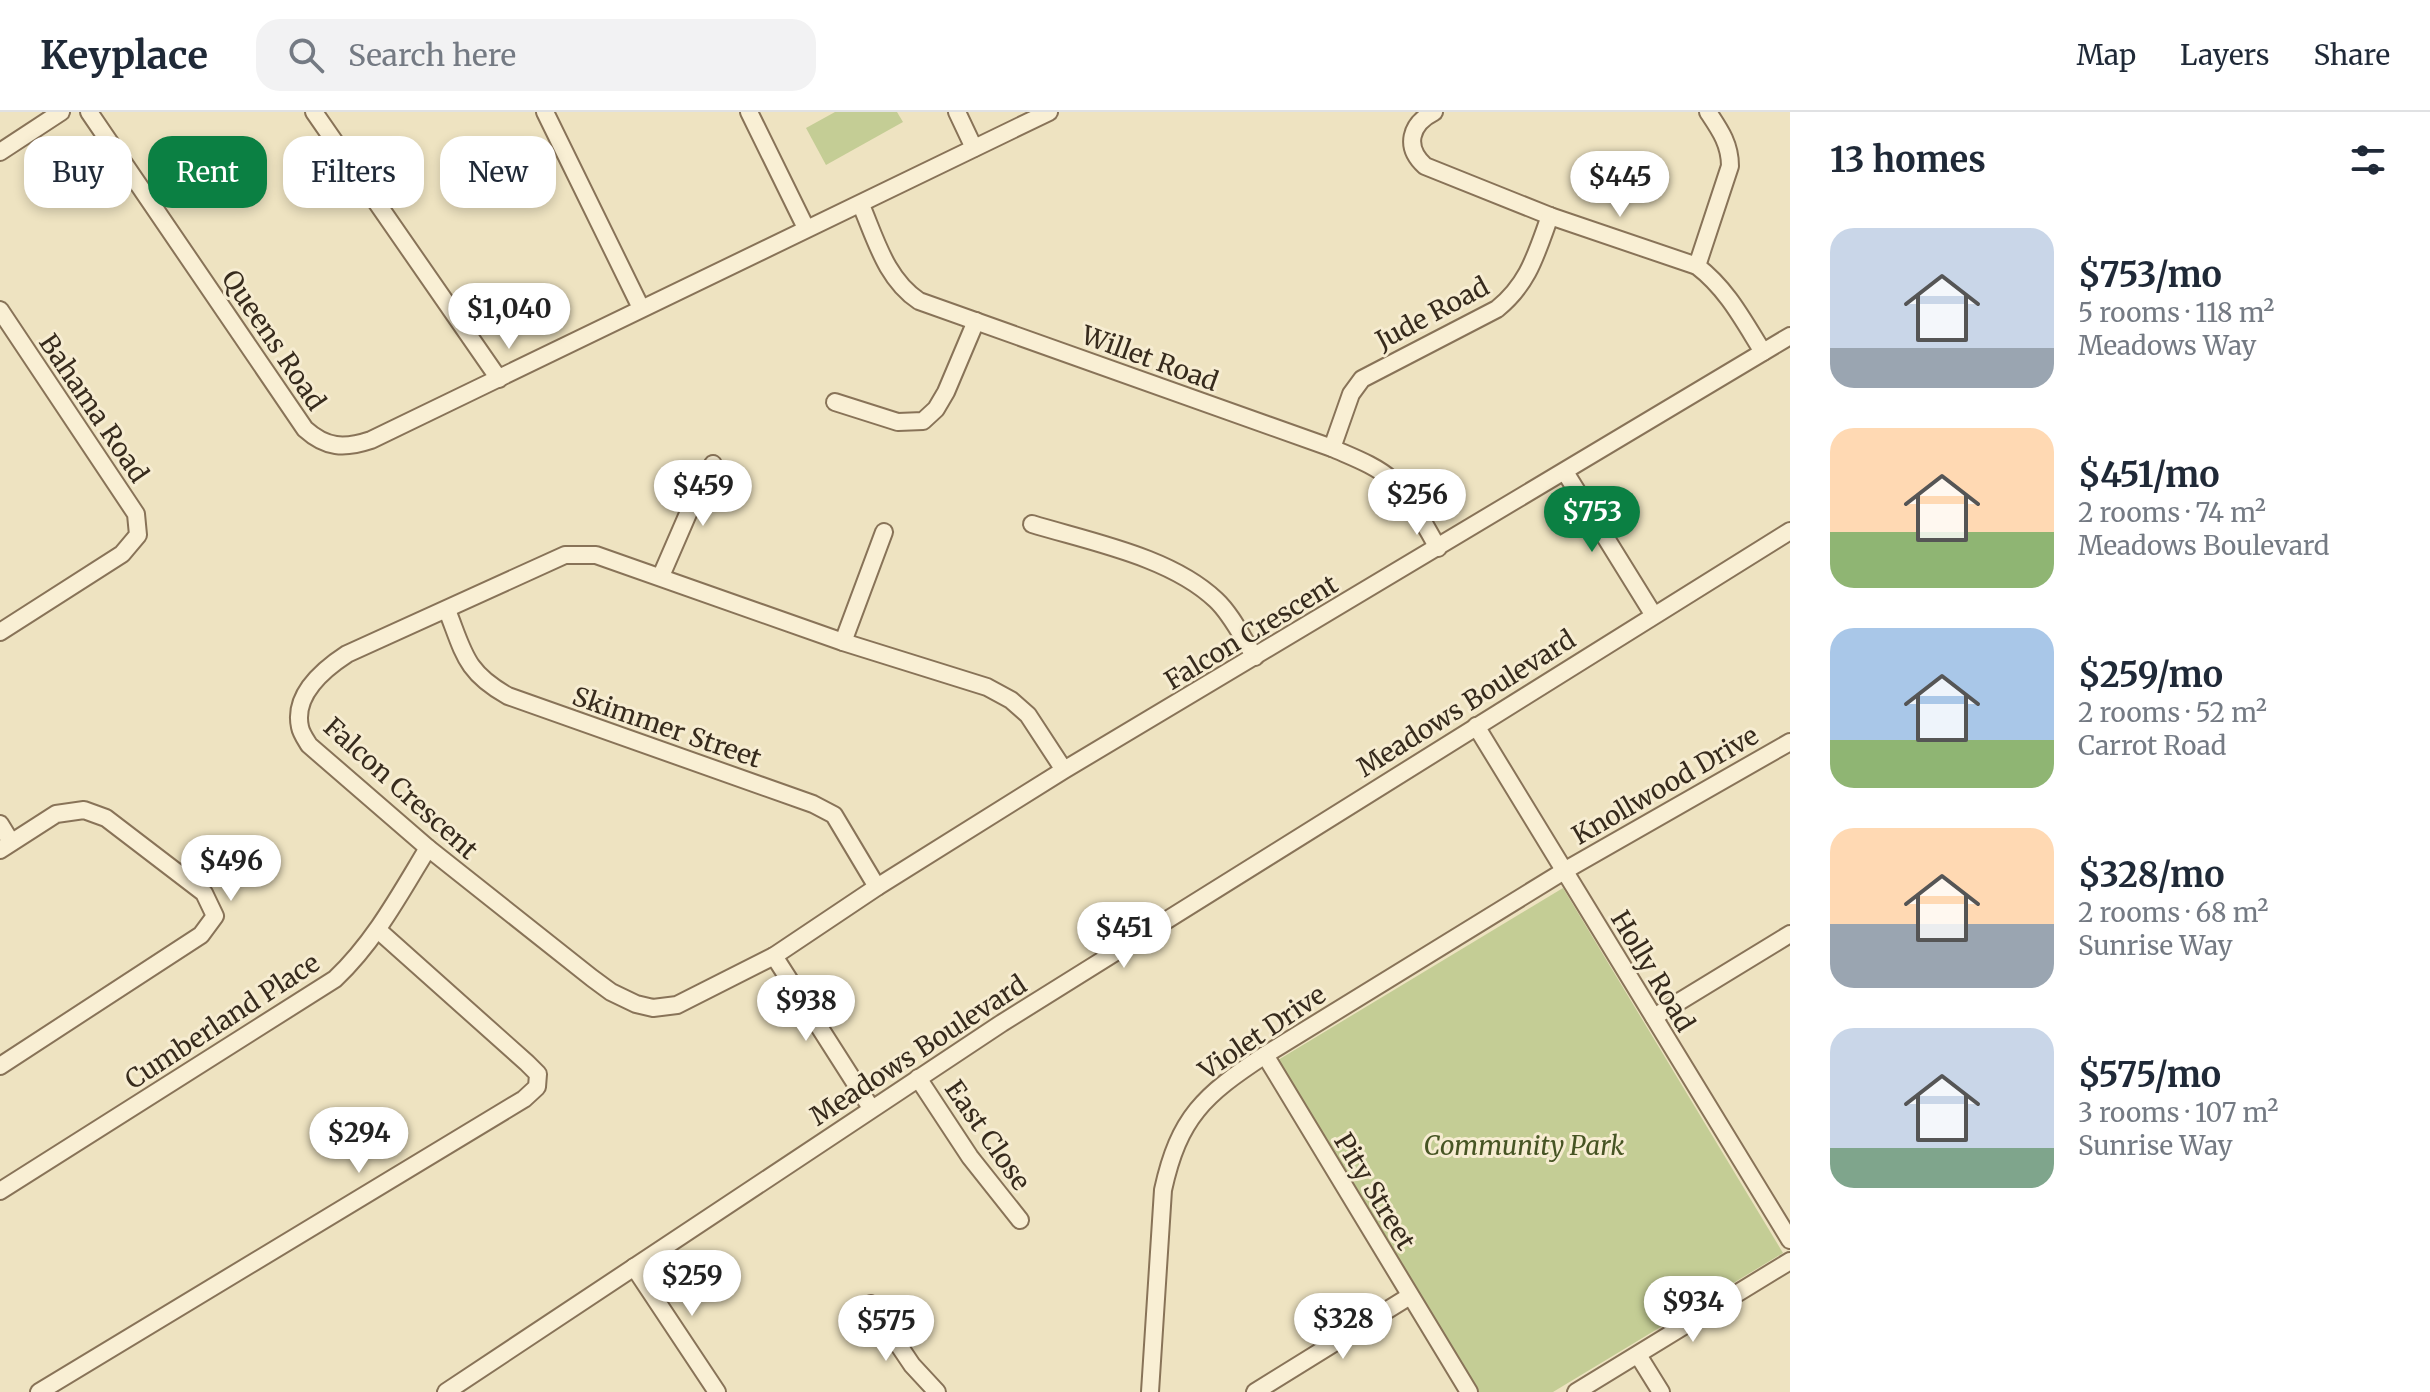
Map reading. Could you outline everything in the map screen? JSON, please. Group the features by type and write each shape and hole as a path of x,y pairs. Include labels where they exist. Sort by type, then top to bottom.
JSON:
{"street":[{"path":"0,152 61,112"},
{"name":"Queens Road","path":"89,112 305,429 317,440 336,448 358,444 499,379 1049,112"},
{"path":"314,112 499,379"},
{"path":"545,112 641,308"},
{"path":"749,112 806,228"},
{"path":"957,112 974,148"},
{"path":"1434,112 1421,119 1412,134 1413,152 1425,166 1550,216 1697,266 1728,295 1763,352"},
{"path":"1697,266 1730,166 1730,151 1725,137 1708,112"},
{"name":"Willet Road","path":"861,205 889,271 903,290 919,301 1332,448 1369,464 1393,480 1438,548"},
{"name":"Jude Road","path":"1332,448 1351,394 1362,379 1497,309 1513,296 1526,279 1550,216"},
{"name":"Bahama Road","path":"0,310 136,514 138,535 122,554 0,632"},
{"path":"835,402 898,422 923,421 936,409 946,392 976,321"},
{"name":"Falcon Crescent","path":"1064,770 1028,715 1011,700 987,687 843,642 596,555 565,555 347,654 318,677 307,692 301,710 300,727 309,745 428,848 592,978 636,1004 653,1008 677,1005 774,956 877,887 1064,770 1790,336"},
{"path":"661,576 700,486 713,464"},
{"path":"1565,472 1653,614"},
{"path":"1032,524 1187,576 1218,602 1255,657"},
{"name":"Meadows Boulevard","path":"446,1392 871,1108 1653,614 1790,531"},
{"path":"843,642 884,532"},
{"name":"Skimmer Street","path":"447,610 470,665 485,683 508,696 813,804 834,815 877,887"},
{"name":"Holly Road","path":"1476,726 1790,1240"},
{"name":"Knollwood Drive","path":"1564,871 1790,742"},
{"path":"0,824 6,846 56,814 84,810 106,818 204,893 215,916 201,935 0,1066"},
{"name":"Cumberland Place","path":"0,1191 335,979 357,958 378,930 428,848"},
{"name":"Violet Drive","path":"1150,1392 1161,1210 1170,1161 1189,1120 1205,1098 1265,1055 1564,871"},
{"path":"39,1392 524,1099 537,1087 538,1074 527,1063 378,930"},
{"path":"1654,1017 1790,934"},
{"path":"774,956 871,1108"},
{"name":"Pity Street","path":"1265,1055 1469,1392"},
{"name":"East Close","path":"918,1078 970,1157 1020,1220"},
{"path":"1576,1392 1790,1261"},
{"path":"634,1267 717,1392"},
{"path":"1255,1392 1410,1296"},
{"path":"871,1304 912,1365 937,1392"},
{"path":"1638,1355 1661,1392"}],"green space":[{"path":"835,112 897,112 903,122 826,165 806,128"},
{"name":"Community Park","path":"1563,888 1783,1253 1553,1392 1479,1392 1278,1060"}]}
